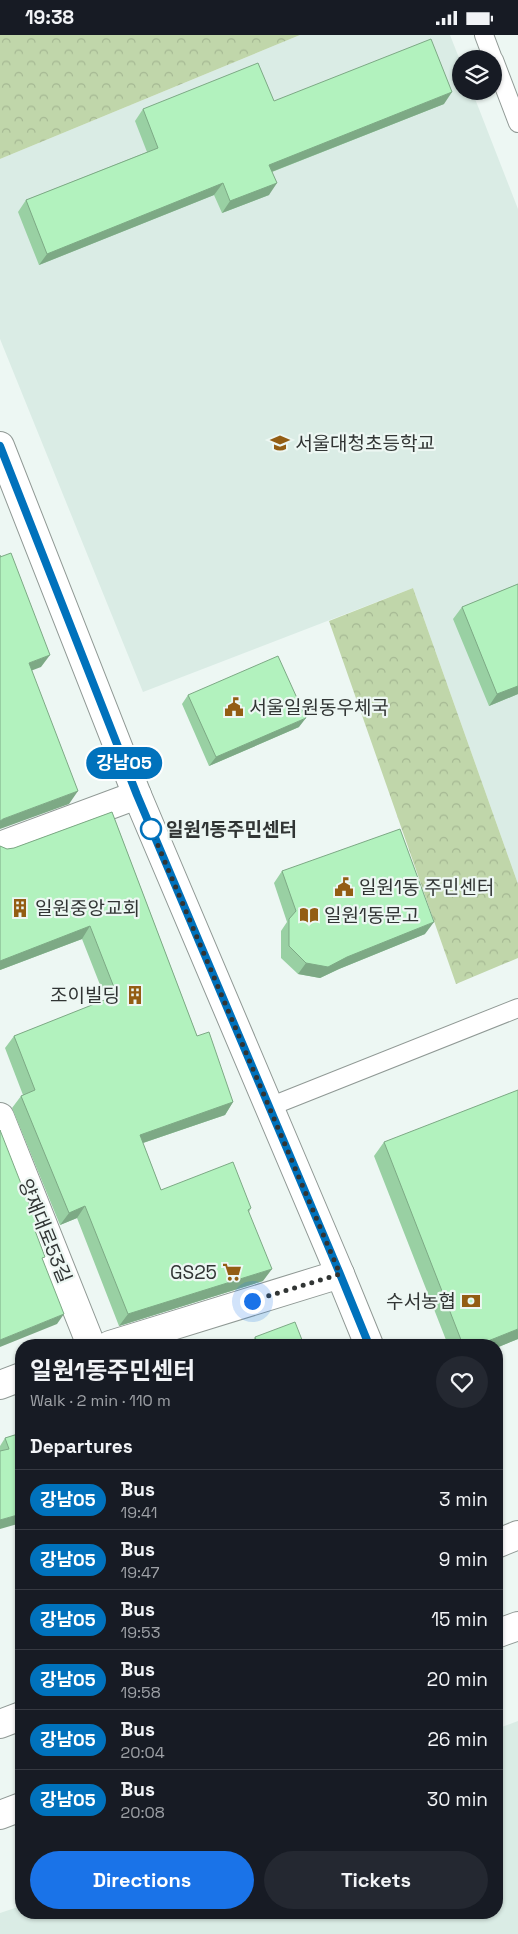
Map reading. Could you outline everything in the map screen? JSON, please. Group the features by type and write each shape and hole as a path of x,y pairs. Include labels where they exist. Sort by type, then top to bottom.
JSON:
{"street":[{"path":"0,446 137,795 367,1339"},
{"path":"0,846 137,795"},
{"name":"양재대로53길","path":"0,1117 88,1339"},
{"path":"129,1339 340,1274"},
{"path":"0,1385 15,1379"},
{"path":"503,1541 518,1535"},
{"path":"503,1631 518,1626"},
{"path":"0,1724 15,1718"},
{"path":"0,1815 15,1809"}],"lane":[{"path":"484,35 490,50"},
{"path":"502,80 518,123"},
{"path":"269,1107 518,1008"}],"shaded area":[{"name":"서울대청초등학교","path":"300,35 450,35 456,50 452,50 452,100 476,100 518,209 518,884 413,588 143,692 0,339 0,159"},
{"path":"518,1721 518,1934 0,1934 0,1913 15,1908 15,1919 503,1919 503,1726"}],"green space":[{"path":"0,35 300,35 0,159"},
{"path":"413,588 518,884 518,958 456,984 329,621"}],"building":[{"path":"431,39 452,92 269,165 277,183 230,201 223,183 47,254 26,200 158,148 143,109 258,63 274,101"},
{"path":"11,553 50,655 29,663 78,791 0,821 0,557"},
{"path":"518,584 518,686 497,694 462,607"},
{"path":"278,656 306,718 216,757 188,695"},
{"path":"112,812 197,1036 209,1032 233,1102 140,1135 161,1190 233,1162 251,1208 248,1210 272,1269 128,1314 85,1206 69,1213 21,1096 35,1090 14,1036 117,995 90,926 0,961 0,846 7,849 14,848"},
{"path":"400,829 434,922 347,957 328,967 306,963 289,946 289,919 296,911 282,871"},
{"path":"518,1090 518,1329 493,1339 461,1339 384,1142"},
{"path":"0,1130 38,1227 34,1228 45,1257 42,1258 64,1314 0,1340"},
{"path":"295,1322 302,1339 256,1339 255,1337"},
{"path":"15,1435 15,1516 0,1520 0,1451 9,1449 5,1438"}],"bus line":[{"name":"강남05","path":"0,446 137,795 367,1339"}],"place":[{"name":"서울대청초등학교","path":"280,443"},
{"name":"서울일원동우체국","path":"234,707"},
{"name":"일원1동주민센터","path":"151,829"},
{"name":"일원1동 주민센터","path":"344,887"},
{"name":"일원중앙교회","path":"20,908"},
{"name":"일원1동문고","path":"309,915"},
{"name":"조이빌딩","path":"135,995"},
{"name":"GS25","path":"232,1272"},
{"name":"수서농협","path":"471,1301"}],"route":[{"path":"151,829 340,1274 252,1301"}]}
